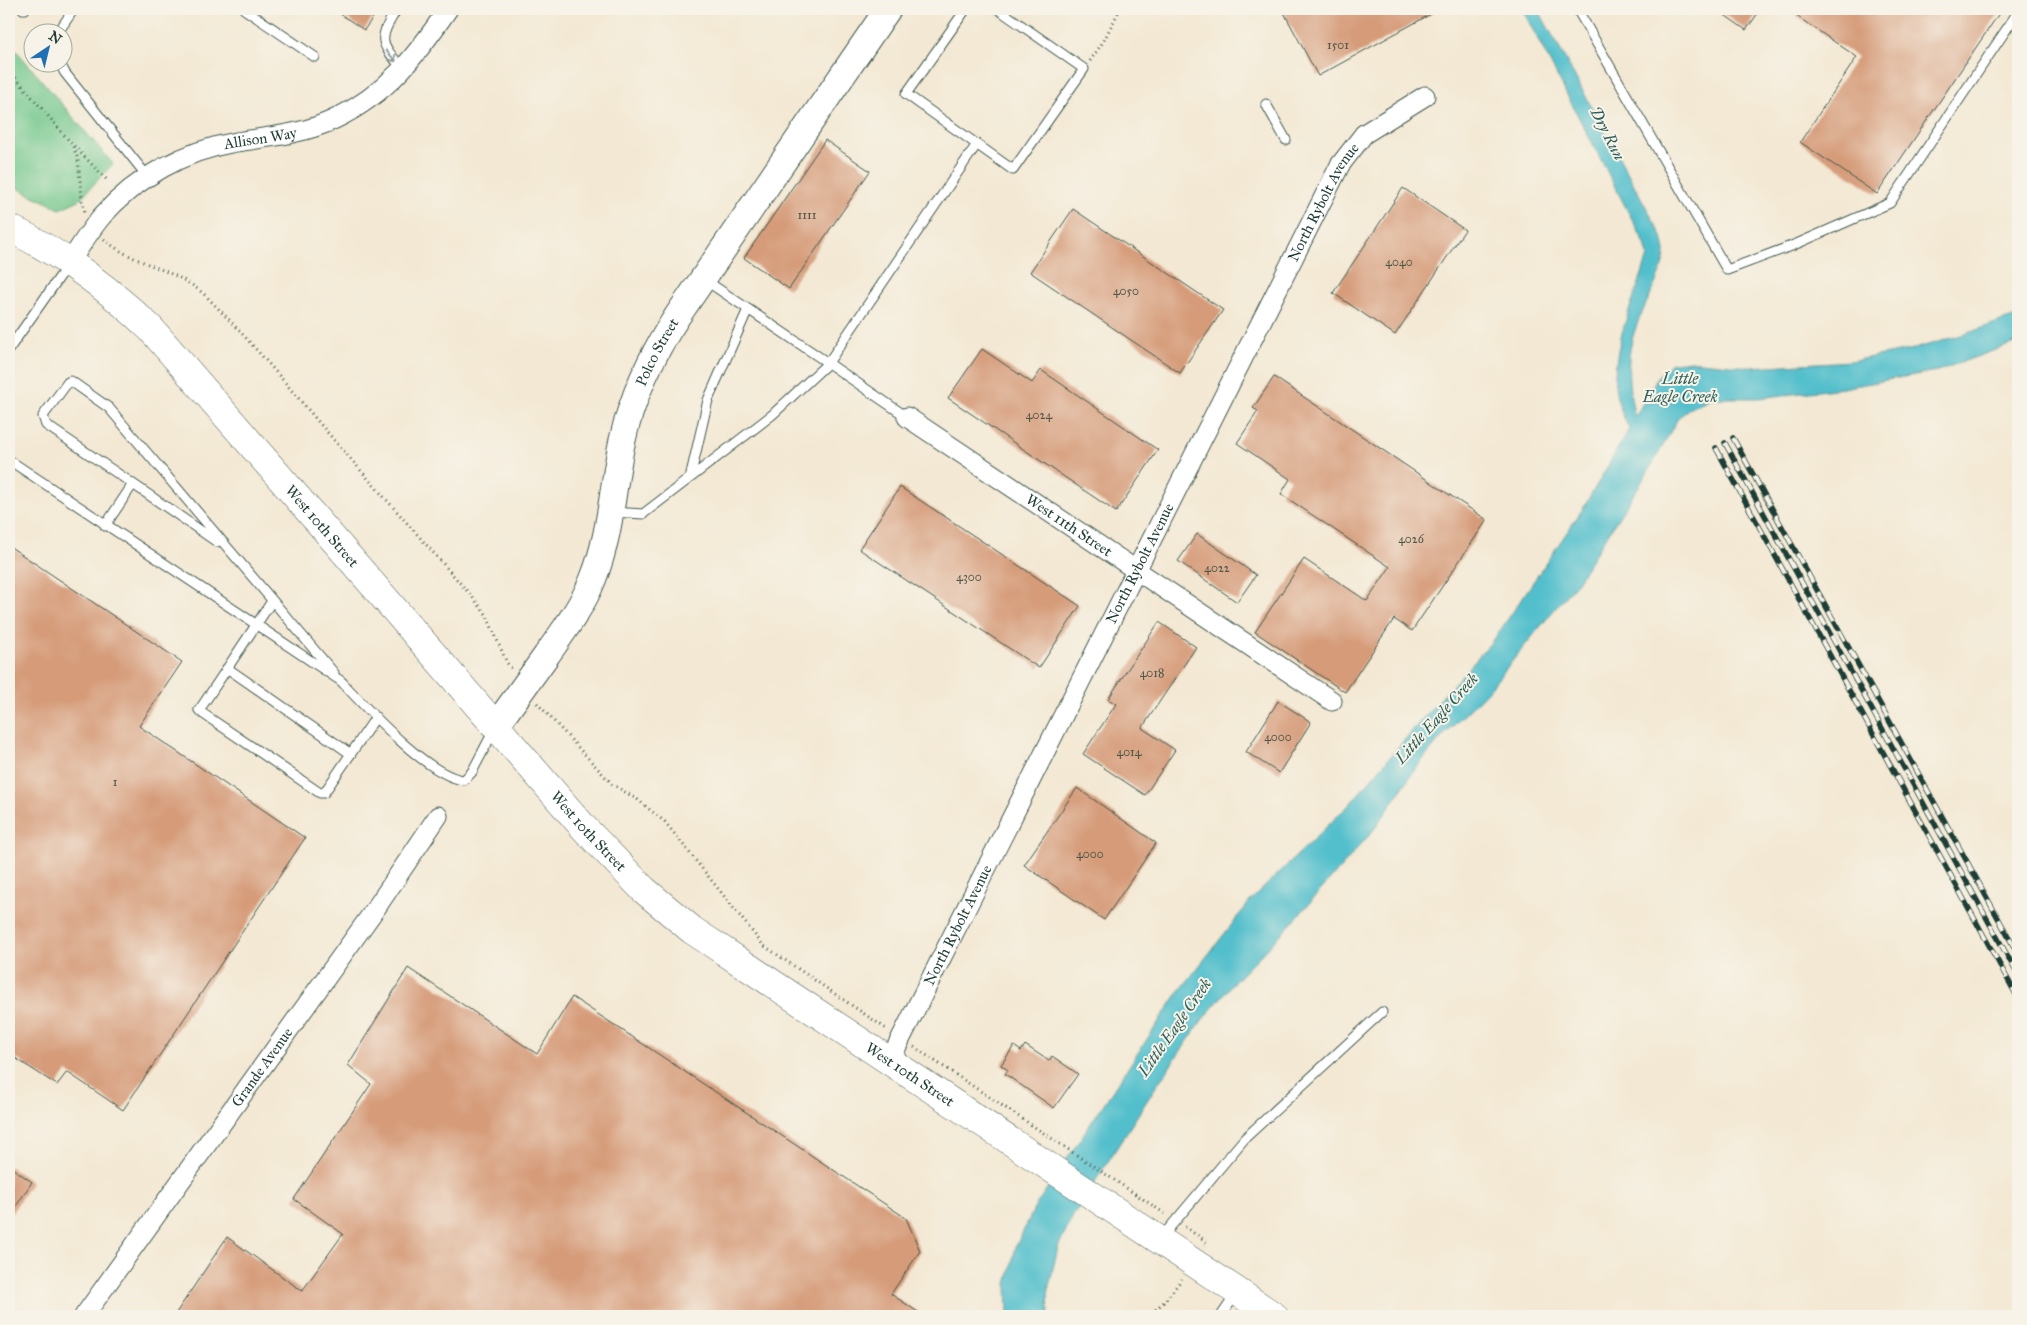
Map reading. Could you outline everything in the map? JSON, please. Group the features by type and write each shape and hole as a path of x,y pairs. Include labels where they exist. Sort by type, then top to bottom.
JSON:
{"main road":[{"name":"West 10th Street","path":"9,228 69,263 129,308 172,352 585,829 644,890 692,930 896,1050 1027,1136 1142,1214 1160,1240 1274,1316"}],"street":[{"name":"Allison Way","path":"69,263 113,205 138,183 172,162 210,148 235,142 284,136 321,125 360,105 403,69 427,40 448,9"},
{"name":"Polco Street","path":"496,727 573,618 587,593 598,565 611,512 621,443 630,413 643,377 669,328 888,9"},
{"name":"North Rybolt Avenue","path":"896,1050 1340,165 1364,134 1425,96"},
{"name":"West 11th Street","path":"907,417 1332,701"},
{"name":"Grande Avenue","path":"84,1316 376,908 438,816"}],"lane":[{"path":"65,22 74,9"},
{"path":"244,9 315,57"},
{"path":"397,9 383,37 384,48 403,69"},
{"path":"966,9 906,94 1013,170 1084,69 998,9"},
{"path":"1577,9 1727,270 1794,245 1890,203 2018,12"},
{"path":"64,72 148,176"},
{"path":"1266,104 1286,140"},
{"path":"611,512 643,514 772,415 828,363 977,144"},
{"path":"9,349 69,263"},
{"path":"703,278 907,417"},
{"path":"690,478 708,400 748,309"},
{"path":"227,548 46,425 43,416 68,382 70,381 109,408 341,681 376,717 419,756 454,779 464,780 472,772 496,727"},
{"path":"9,460 105,526 341,681"},
{"path":"105,526 133,484"},
{"path":"272,601 199,710 320,793 327,791 376,717"},
{"path":"227,668 351,754"},
{"path":"1160,1240 1245,1138 1382,1012"},
{"path":"1221,1316 1238,1292"}],"path":[{"path":"1084,69 1104,42 1120,9"},
{"path":"9,70 72,144 108,181"},
{"path":"72,144 78,159 82,201 90,224 114,247 177,275 204,295 273,369 475,600 486,614 507,663 540,708 612,784 638,800 665,822 763,945 896,1050 1142,1214"},
{"path":"1148,1316 1164,1302 1180,1282"}],"green space":[{"path":"9,42 22,57 22,72 35,72 113,164 79,200 60,209 9,184"}],"water":[{"name":"Little Eagle Creek","path":"1522,9 1538,9 1662,236 1665,251 1662,268 1638,322 1630,352 1629,384 1635,417 1659,375 1672,363 1690,361 1751,367 1851,361 1914,349 1965,334 2018,315 2018,342 1937,371 1843,388 1759,398 1711,398 1688,409 1677,420 1648,472 1576,583 1487,692 1441,738 1416,768 1377,826 1291,924 1236,980 1203,1019 1157,1085 1073,1216 1058,1247 1048,1290 1049,1316 1008,1316 1007,1284 1016,1246 1036,1205 1178,993 1251,900 1350,804 1417,725 1495,638 1584,507 1629,429 1621,412 1616,394 1616,366 1622,334 1648,256 1645,244"}],"building":[{"path":"333,9 379,9 364,30"},
{"path":"1282,9 1440,9 1318,76"},
{"path":"1716,9 1761,9 1746,30"},
{"path":"1786,9 2002,9 1877,194 1800,142 1857,57"},
{"path":"825,140 870,171 789,289 744,258"},
{"path":"1403,188 1465,230 1395,335 1333,293"},
{"path":"1073,209 1223,310 1180,373 1030,272"},
{"path":"982,349 1032,383 1041,370 1158,450 1116,512 948,398"},
{"path":"1274,377 1487,520 1412,631 1394,619 1345,692 1255,632 1304,559 1367,601 1390,567 1281,494 1290,479 1237,443 1258,411 1253,408"},
{"path":"900,487 1080,606 1039,668 859,549"},
{"path":"1197,534 1256,575 1237,602 1178,561"},
{"path":"9,546 182,662 139,726 305,838 123,1110 67,1072 57,1085 9,1054"},
{"path":"1159,622 1196,647 1142,728 1175,750 1145,795 1083,754 1116,704 1108,699"},
{"path":"1278,701 1311,722 1279,773 1246,752"},
{"path":"1077,788 1156,843 1104,920 1024,865"},
{"path":"408,968 537,1054 572,997 906,1218 920,1251 891,1294 924,1316 174,1316 227,1237 302,1291 343,1234 294,1199 371,1084 348,1065"},
{"path":"1025,1045 1049,1061 1052,1056 1078,1074 1054,1108 1005,1074 1008,1070 1001,1065 1014,1046 1021,1051"},
{"path":"9,1166 32,1182 9,1217"}],"railway":[{"path":"1733,438 2018,954"},
{"path":"1725,443 2018,975"},
{"path":"1716,448 2018,998"}],"water label":[{"name":"Dry Run","path":"1608,133"}]}
